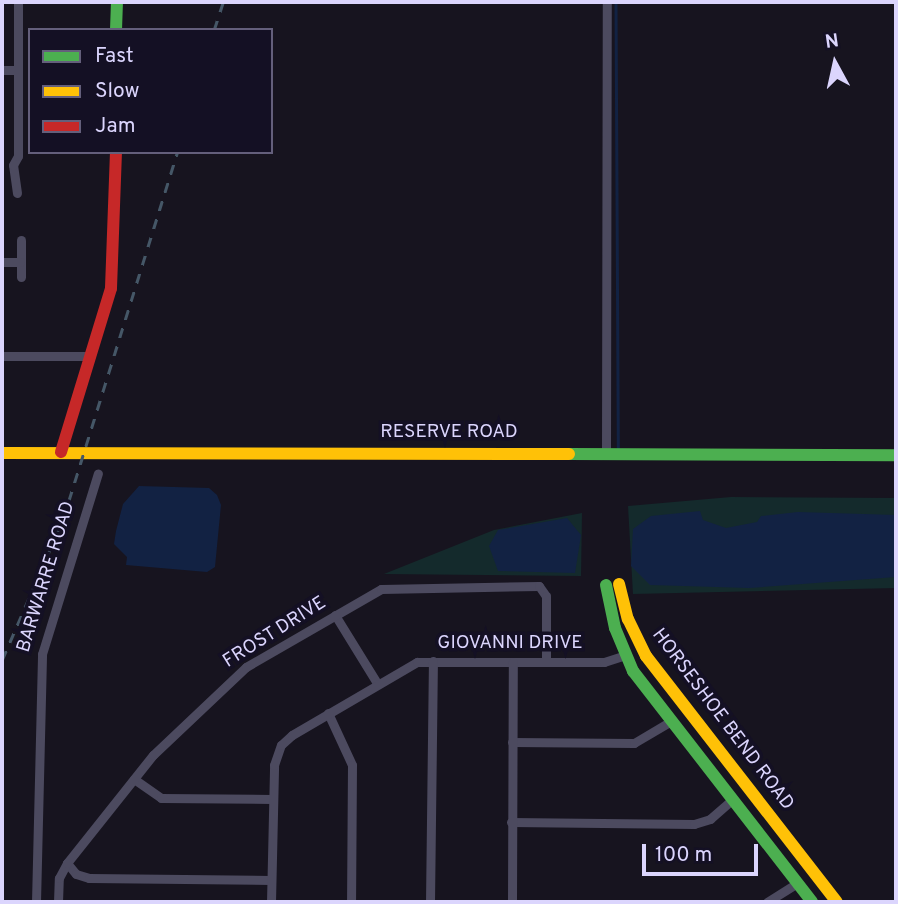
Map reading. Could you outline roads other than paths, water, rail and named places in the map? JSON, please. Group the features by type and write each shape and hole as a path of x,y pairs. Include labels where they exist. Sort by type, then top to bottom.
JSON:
{"street":[{"path":"2,170 13,165 18,156 18,2"},
{"path":"116,28 117,2"},
{"path":"606,453 607,2"},
{"path":"2,69 18,70"},
{"path":"61,452 114,267 116,154"},
{"path":"13,165 17,192"},
{"path":"21,240 21,277"},
{"path":"2,262 20,262"},
{"path":"2,356 90,356"},
{"name":"RESERVE ROAD","path":"2,453 896,455"},
{"name":"BARWARRE ROAD","path":"36,902 42,654 98,473"},
{"name":"FROST DRIVE","path":"58,902 59,878 66,863 134,779 240,672 335,615 393,585 540,586 546,596 546,662"},
{"name":"HORSESHOE BEND ROAD","path":"812,902 671,721 625,655 612,585 641,647 837,902"},
{"path":"335,615 377,683"},
{"path":"625,655 641,647"},
{"name":"GIOVANNI DRIVE","path":"271,902 272,799 281,745 328,713 413,664 433,661 604,662 625,655"},
{"path":"430,902 433,661"},
{"path":"512,902 513,662"},
{"path":"512,742 634,743 687,710"},
{"path":"328,713 352,765 351,902"},
{"path":"134,779 161,797 272,799"},
{"path":"511,822 698,824 732,800"},
{"path":"66,863 76,874 89,878 271,880"},
{"path":"767,902 813,871"}],"water":[{"path":"139,486 209,488 217,495 221,505 215,567 207,572 126,565 127,557 114,544 116,531 123,504"},
{"path":"700,511 703,520 726,528 757,522 761,516 798,512 896,515 896,577 749,588 650,585 631,566 633,529 651,516"},
{"path":"567,518 581,535 575,573 498,571 489,546 498,530"}],"waterway":[{"path":"616,2 618,448"}],"railway":[{"path":"215,28 223,2"},
{"path":"2,660 63,519 176,154"}]}
